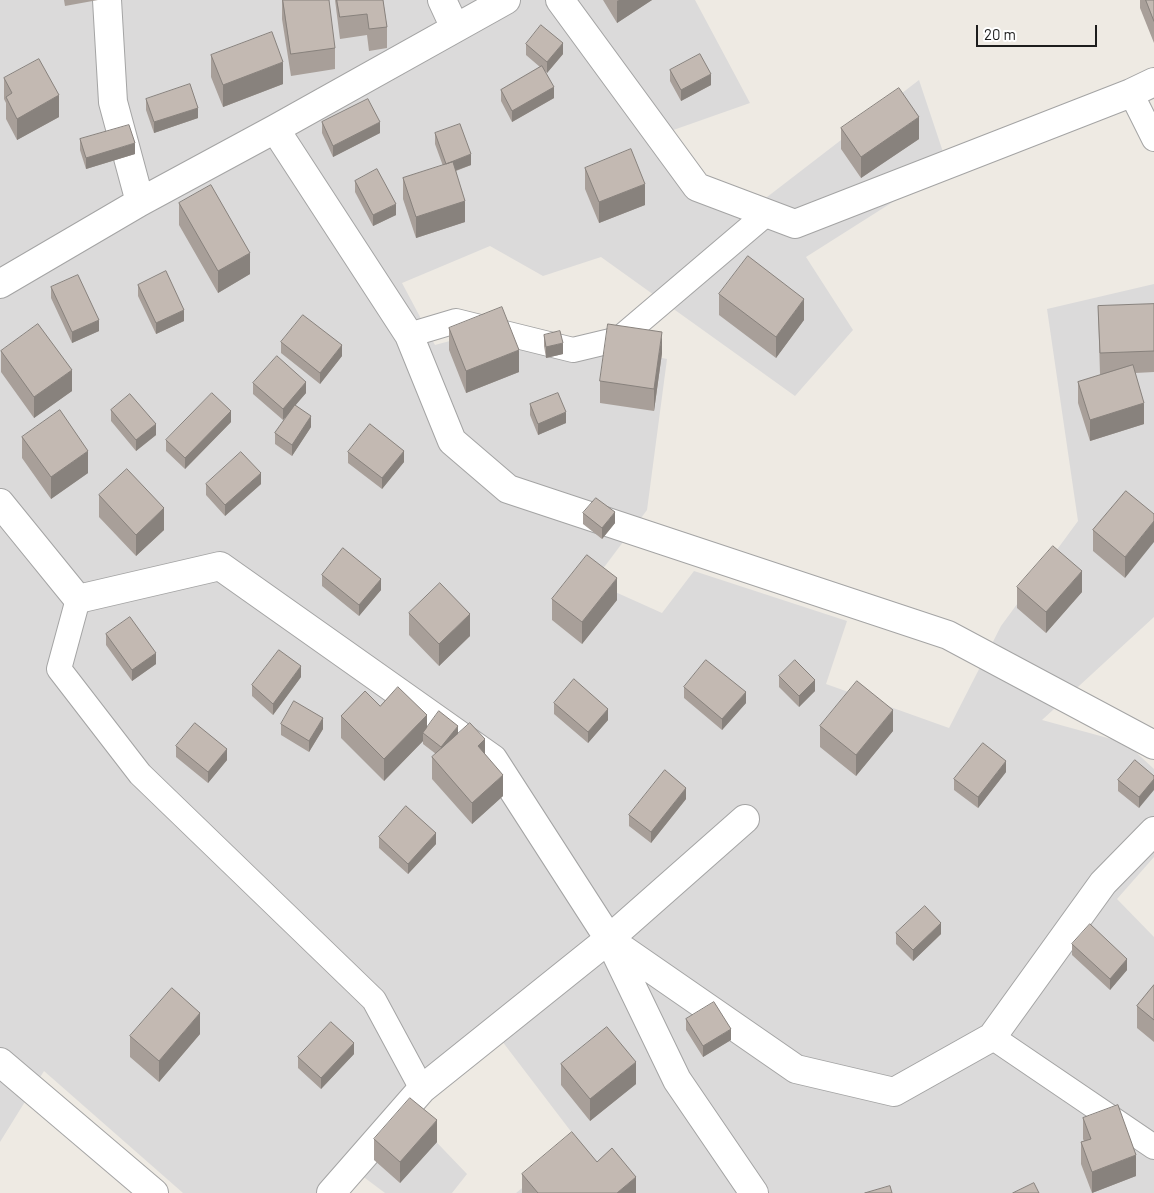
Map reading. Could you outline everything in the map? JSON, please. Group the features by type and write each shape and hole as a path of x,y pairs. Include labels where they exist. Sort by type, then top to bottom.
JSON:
{"street":[{"path":"107,0 113,102 140,202"},
{"path":"442,0 455,28"},
{"path":"0,284 140,202 506,0"},
{"path":"560,0 697,187 795,224 1143,87"},
{"path":"275,129 409,335 452,441 508,489 948,635 1154,745"},
{"path":"0,503 78,599 220,566 493,759 609,940 677,1080 754,1193"},
{"path":"331,1193 422,1089 609,940 745,819"},
{"path":"609,940 796,1069 894,1092 992,1037 1103,883 1154,831"},
{"path":"0,1062 154,1193"}],"lane":[{"path":"1143,87 1154,139"},
{"path":"409,335 456,321 573,350 619,339 766,214"},
{"path":"78,599 59,669 140,774 374,1000 422,1089"},
{"path":"992,1037 1154,1147"}],"shaded area":[{"path":"0,0 695,0 750,103 662,134 745,214 919,80 948,167 806,257 853,330 795,396 601,257 543,276 490,246 402,283 435,345 509,325 667,359 647,510 593,582 662,613 694,571 847,621 826,684 949,728 1001,626 1078,521 1047,309 1154,284 1154,617 1042,720 1126,743 1154,769 1154,857 1117,899 1154,937 1154,1193 516,1193 579,1142 489,1024 398,1102 467,1174 452,1193 385,1193 361,1175 345,1193 183,1193 44,1071 0,1142"}],"building":[{"path":"283,0 329,0 335,48 291,54"},
{"path":"337,0 383,0 387,27 369,29 367,14 340,17"},
{"path":"1146,0 1154,0 1154,21"},
{"path":"541,25 563,43 547,62 526,44"},
{"path":"272,32 283,62 223,85 211,55"},
{"path":"700,54 711,74 681,90 670,70"},
{"path":"39,59 59,95 17,119 6,97 12,93 4,78"},
{"path":"542,66 554,87 512,111 501,90"},
{"path":"190,84 198,108 154,122 146,99"},
{"path":"899,88 919,117 861,157 841,128"},
{"path":"368,99 380,122 333,146 322,122"},
{"path":"460,124 471,154 446,164 435,133"},
{"path":"129,125 135,143 86,158 80,139"},
{"path":"631,149 645,184 599,202 585,168"},
{"path":"453,162 465,201 416,217 403,178"},
{"path":"377,169 396,204 373,215 355,181"},
{"path":"211,185 250,253 218,271 179,203"},
{"path":"748,256 804,299 776,337 719,294"},
{"path":"166,271 184,310 156,323 138,285"},
{"path":"78,275 99,320 72,332 51,287"},
{"path":"1154,304 1154,351 1100,353 1098,306"},
{"path":"502,307 519,350 466,371 449,328"},
{"path":"303,315 342,345 320,373 281,342"},
{"path":"38,324 72,370 34,397 1,351"},
{"path":"608,324 662,332 654,389 600,381"},
{"path":"560,331 563,343 546,347 544,335"},
{"path":"277,356 306,382 283,409 253,383"},
{"path":"1133,365 1144,403 1090,420 1078,382"},
{"path":"212,393 231,411 185,458 166,440"},
{"path":"558,393 566,412 538,424 530,404"},
{"path":"130,394 156,424 136,440 111,410"},
{"path":"295,405 311,416 292,445 275,433"},
{"path":"60,410 88,451 51,477 22,437"},
{"path":"370,424 404,451 382,478 348,452"},
{"path":"241,452 261,473 225,505 206,484"},
{"path":"127,469 164,508 136,535 99,495"},
{"path":"1126,491 1154,514 1154,521 1125,557 1093,530"},
{"path":"596,498 615,512 602,528 583,513"},
{"path":"1053,546 1082,571 1046,612 1017,587"},
{"path":"343,548 381,579 359,605 322,575"},
{"path":"587,555 617,578 582,622 552,599"},
{"path":"440,583 470,614 439,644 409,613"},
{"path":"130,617 156,653 132,670 106,634"},
{"path":"279,650 301,666 273,704 252,685"},
{"path":"706,660 746,692 722,719 684,687"},
{"path":"795,660 815,680 799,696 779,676"},
{"path":"574,679 608,709 588,732 554,703"},
{"path":"857,681 893,710 856,755 820,726"},
{"path":"398,687 427,715 384,759 341,716 365,691 380,706"},
{"path":"294,701 323,718 309,741 281,724"},
{"path":"439,711 458,726 441,747 423,733"},
{"path":"195,723 227,749 208,772 176,746"},
{"path":"470,723 485,739 478,746 503,775 472,803 432,757"},
{"path":"983,743 1006,761 978,797 954,779"},
{"path":"1135,760 1154,776 1154,779 1139,797 1118,780"},
{"path":"665,770 686,788 651,832 629,815"},
{"path":"406,806 436,833 408,864 379,837"},
{"path":"925,906 941,923 913,950 896,933"},
{"path":"1090,924 1127,959 1110,979 1072,944"},
{"path":"1154,985 1154,1020 1137,1006"},
{"path":"172,988 200,1013 159,1061 130,1036"},
{"path":"714,1002 731,1029 703,1046 686,1019"},
{"path":"331,1022 354,1043 321,1078 298,1057"},
{"path":"607,1027 636,1062 590,1099 561,1064"},
{"path":"410,1098 437,1120 400,1162 374,1139"},
{"path":"1118,1105 1136,1155 1092,1172 1081,1142 1091,1139 1083,1118"},
{"path":"572,1132 597,1162 612,1148 636,1177 617,1193 538,1193 522,1174"},
{"path":"1034,1183 1039,1193 1013,1193"},
{"path":"890,1186 892,1193 865,1193"}]}
